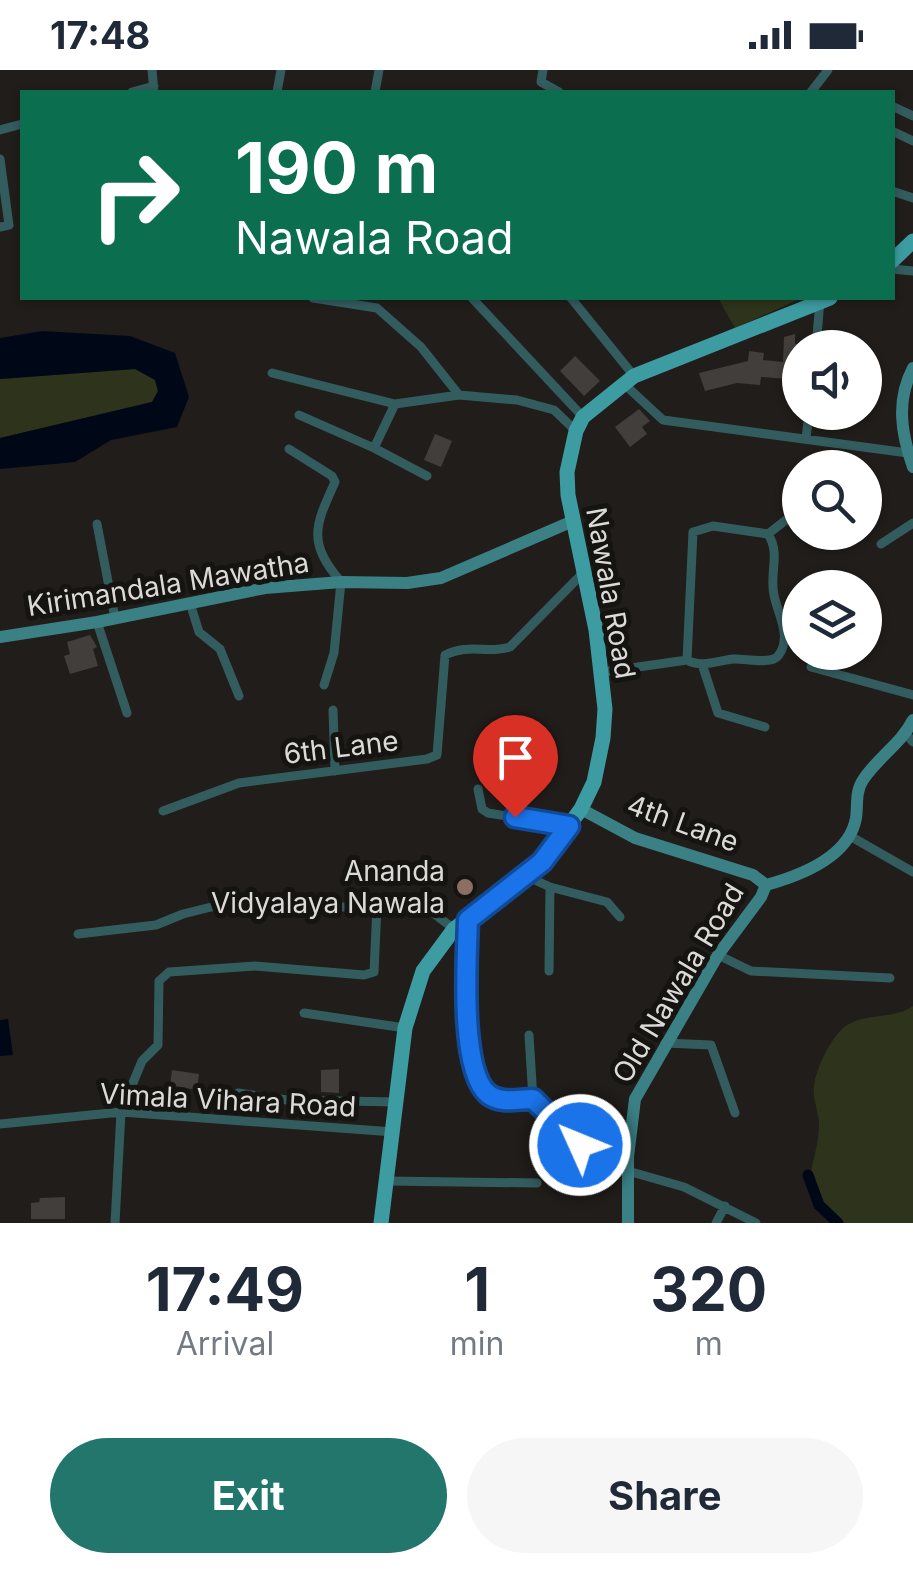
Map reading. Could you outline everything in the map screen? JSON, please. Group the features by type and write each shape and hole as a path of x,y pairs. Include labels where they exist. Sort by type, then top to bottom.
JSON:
{"main road":[{"path":"895,262 913,242"},
{"path":"580,424 629,379 822,300"},
{"name":"Nawala Road","path":"381,1223 405,1028 423,971 461,924 542,862 581,809 594,782 604,738 602,672 566,472 580,424"}],"street":[{"path":"152,70 154,89"},
{"path":"543,70 541,82 555,90"},
{"path":"813,90 828,70"},
{"path":"0,160 9,225 0,227"},
{"path":"326,300 377,308 420,346 458,396"},
{"path":"474,300 580,424"},
{"path":"571,300 663,420 806,439 911,460 901,396 913,368"},
{"path":"819,330 824,300"},
{"path":"272,372 395,404 458,396 517,400 554,410 580,424"},
{"path":"374,448 395,404"},
{"path":"299,415 427,476"},
{"path":"806,439 807,430"},
{"path":"288,450 332,476 335,482 316,530 326,564 341,582 334,653 324,685"},
{"name":"Kirimandala Mawatha","path":"0,637 266,588 341,582 407,584 441,578 573,522"},
{"path":"882,543 913,523"},
{"path":"97,524 115,618"},
{"path":"687,660 693,532 713,526 768,534 782,524"},
{"path":"602,672 687,660 696,665 738,658 772,660 782,651 783,620 773,593 775,544 768,534"},
{"name":"6th Lane","path":"163,811 238,783 427,759 437,754 445,655 463,646 497,651 510,647 583,572"},
{"path":"190,604 199,632 220,649 239,696"},
{"path":"97,622 128,713"},
{"path":"702,664 718,712 765,727"},
{"path":"822,670 913,696"},
{"path":"333,710 335,771"},
{"path":"913,720 909,738 863,780 850,836 913,872"},
{"path":"478,789 482,809 488,813 569,826"},
{"name":"4th Lane","path":"581,809 635,838 754,875 766,885"},
{"name":"Old Nawala Road","path":"628,1223 628,1164 635,1099 665,1043 718,955 762,897 766,885 800,876 850,836"},
{"path":"526,876 550,887 608,902 620,917"},
{"path":"549,972 550,887"},
{"path":"116,1222 121,1112 142,1061 158,1045 158,981 168,972 255,966 374,972 377,906"},
{"path":"78,934 156,925 211,907 416,907 461,924 468,1032 476,1076 486,1092 499,1100 533,1099"},
{"path":"718,955 751,971 890,978"},
{"path":"304,1014 405,1028"},
{"path":"528,1035 533,1099 580,1145 684,1187 756,1223"},
{"path":"665,1043 711,1046 735,1113"},
{"path":"238,1093 287,1100 398,1102"},
{"name":"Vimala Vihara Road","path":"0,1124 121,1112 394,1132"},
{"path":"387,1181 537,1183"},
{"path":"716,1223 724,1206"}],"green space":[{"path":"719,300 798,300 735,328"},
{"path":"135,369 155,380 158,391 152,402 0,438 0,379"},
{"path":"913,1006 913,1223 838,1223 823,1211 811,1188 819,1125 814,1091 817,1072 832,1041 849,1024"}],"water":[{"path":"42,331 130,336 175,353 189,397 177,427 111,440 75,462 0,469 0,438 152,402 158,391 155,380 135,369 0,379 0,338"},
{"path":"8,1019 13,1055 0,1056 0,1020"}],"building":[{"path":"749,351 764,353 763,360 782,362 782,379 761,377 760,385 737,383 705,391 699,373 748,361"},
{"path":"575,356 600,381 584,396 560,371"},
{"path":"639,409 650,421 642,427 647,434 630,447 615,427"},
{"path":"435,434 452,441 441,467 424,460"},
{"path":"90,635 97,647 93,649 98,666 70,674 64,656 70,654 67,642"},
{"path":"339,1069 339,1093 321,1092 321,1070"},
{"path":"172,1070 199,1074 197,1090 170,1085"},
{"path":"65,1197 65,1219 31,1219 31,1203 39,1202 40,1198"}],"waterway":[{"path":"808,1175 819,1205 838,1223"}],"place":[{"name":"Ananda Vidyalaya Nawala","path":"465,887"}],"route":[{"path":"515,817 569,826 542,862 468,920 469,1044 476,1076 486,1092 499,1100 533,1099 580,1145"}]}
